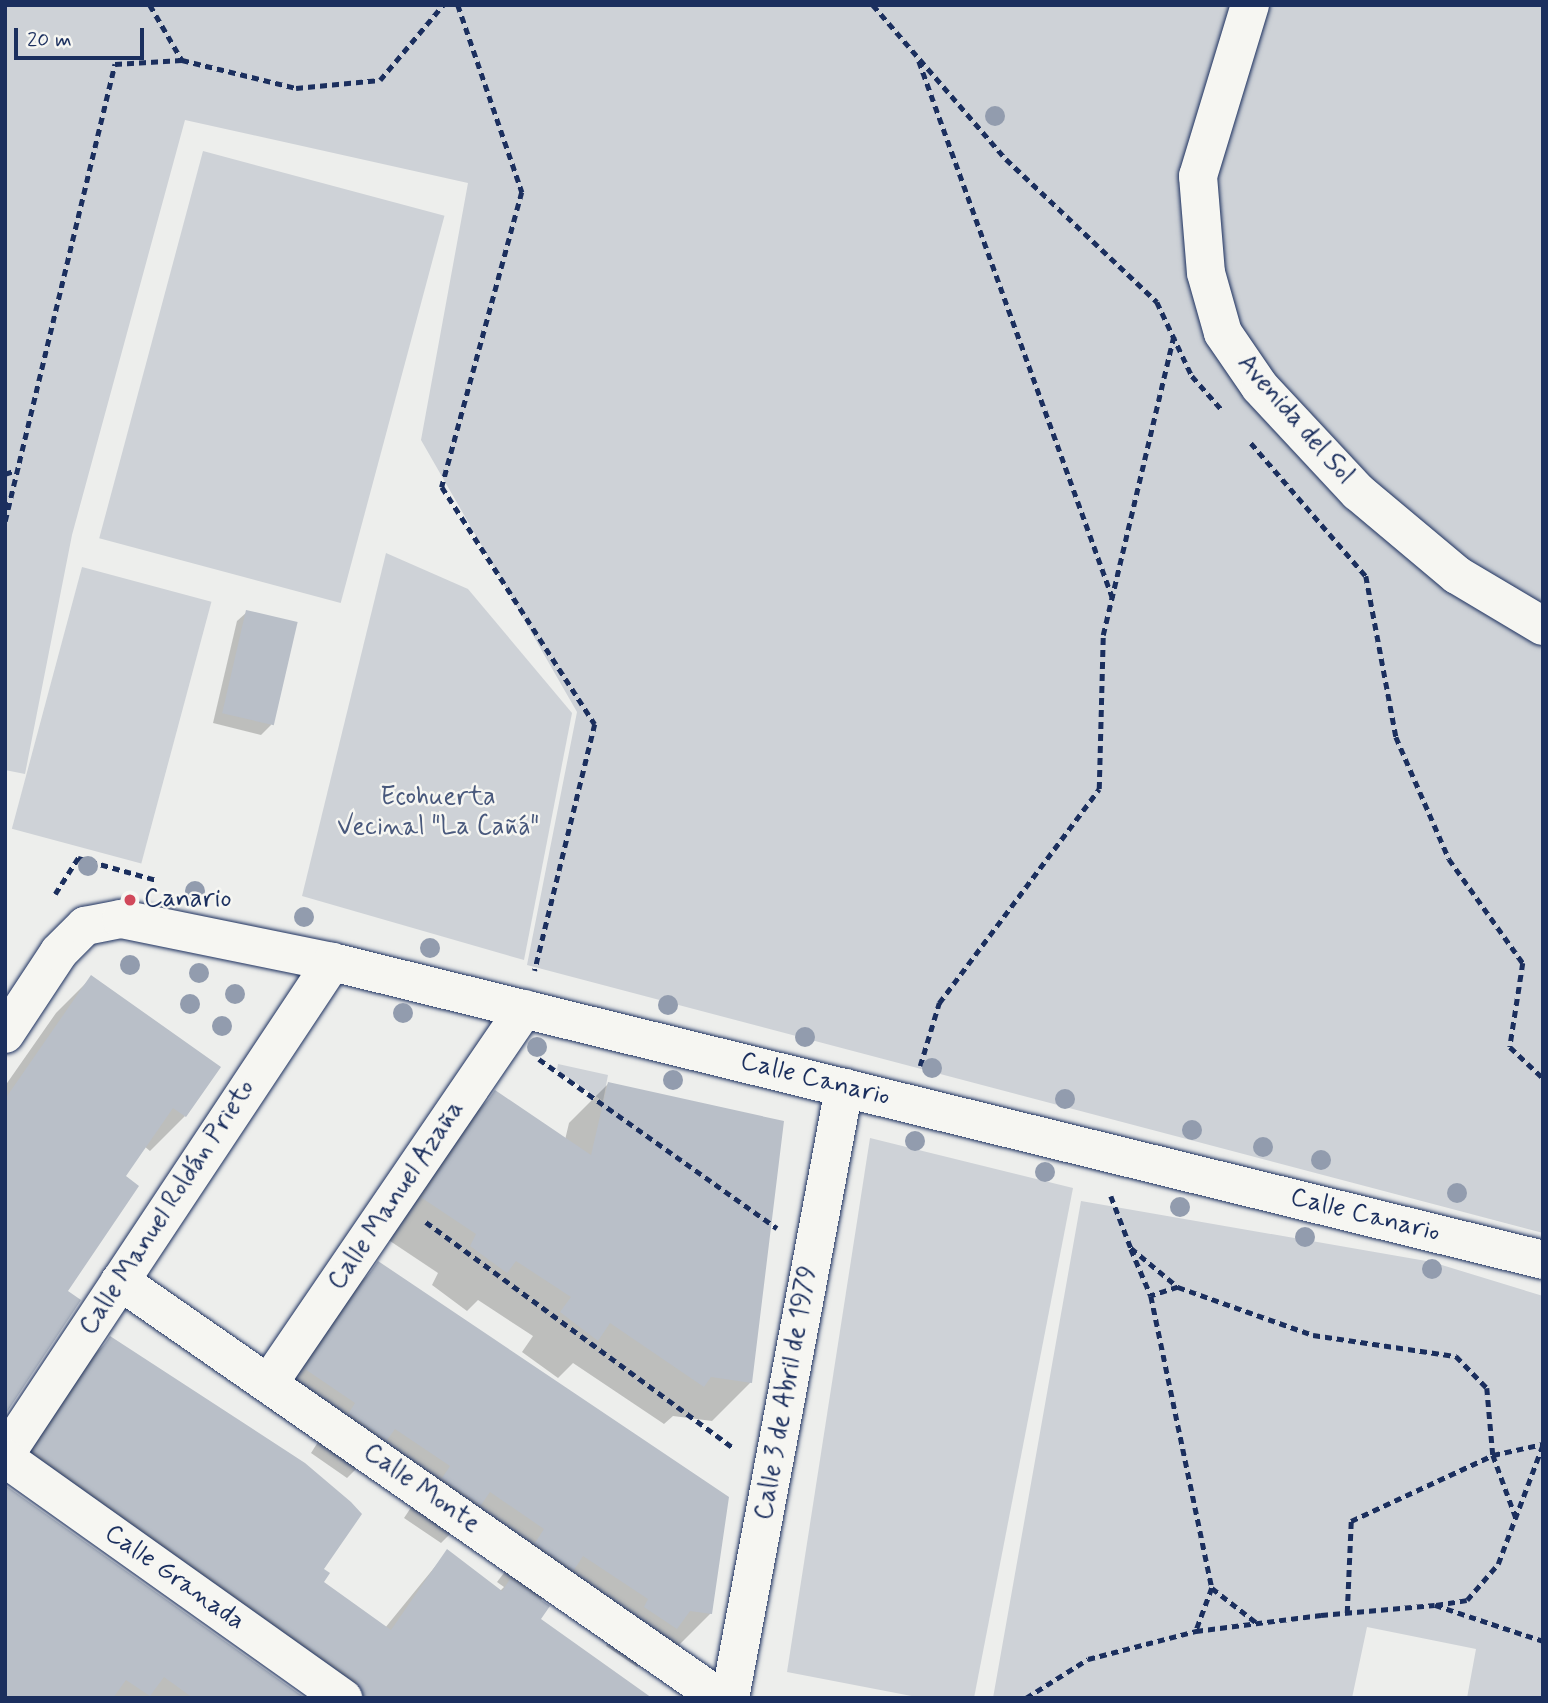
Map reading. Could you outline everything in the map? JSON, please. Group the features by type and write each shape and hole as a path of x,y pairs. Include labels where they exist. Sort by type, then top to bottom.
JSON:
{"street":[{"name":"Avenida del Sol","path":"1250,5 1198,176 1206,274 1223,333 1260,387 1357,492 1457,575 1543,625"},
{"name":"Calle Canario","path":"5,1034 59,952 85,926 121,919 331,962 515,1022 844,1088 1543,1260"},
{"name":"Calle Manuel Roldán Prieto","path":"5,1457 331,962"},
{"name":"Calle Manuel Azaña","path":"269,1383 515,1022"},
{"name":"Calle 3 de Abril de 1979","path":"730,1698 774,1477 812,1253 844,1088"},
{"name":"Calle Monte","path":"120,1282 720,1698"},
{"name":"Calle Granada","path":"5,1457 343,1698"}],"path":[{"path":"150,5 182,60"},
{"path":"5,521 115,64 182,60 296,88 380,80 443,5"},
{"path":"458,5 522,192 442,487 595,724 515,1022 812,1253"},
{"path":"873,5 1006,159 1157,302 1192,376 1226,415"},
{"path":"917,57 1113,600"},
{"path":"910,1104 939,1003 1099,789 1103,635 1174,334"},
{"path":"1243,434 1366,576 1396,737 1449,859 1523,963 1510,1047 1543,1078"},
{"path":"5,474 17,470"},
{"path":"1100,1151 1130,1248 1152,1296 1212,1588 1196,1631"},
{"path":"456,1243 774,1477"},
{"path":"1130,1248 1178,1287 1313,1335 1456,1356 1488,1388 1493,1455 1516,1518"},
{"path":"1152,1296 1178,1287"},
{"path":"1347,1613 1351,1521 1493,1455 1542,1446"},
{"path":"1026,1698 1088,1659 1196,1631 1467,1600 1498,1564 1542,1446"},
{"path":"1212,1588 1257,1623"},
{"path":"1435,1605 1543,1641"}],"green space":[{"path":"5,5 1543,5 1543,1233 527,965 577,712 421,440 468,183 185,120 72,535 25,774 5,770"},
{"path":"203,151 444,216 341,603 99,538"},
{"name":"Ecohuerta Vecinal \"La Cañá\"","path":"386,553 468,589 572,713 524,960 302,896"},
{"path":"82,567 211,602 141,863 12,829"},
{"path":"558,1064 608,1075 603,1101 557,1070"},
{"path":"870,1138 1073,1188 974,1698 922,1698 787,1672"},
{"path":"1081,1201 1432,1262 1543,1296 1543,1698 1467,1698 1476,1649 1367,1627 1352,1698 993,1698"}],"building":[{"path":"246,610 298,622 274,725 222,713"},
{"path":"91,975 221,1067 186,1117 173,1108 126,1176 139,1186 68,1291 81,1300 5,1415 5,1099"},
{"path":"608,1082 784,1121 752,1383 711,1377 704,1387 610,1323 598,1341 560,1312 571,1297 516,1261 507,1273 470,1246 476,1234 422,1198 495,1090 591,1155"},
{"path":"378,1261 729,1497 712,1614 690,1611 677,1629 644,1607 648,1599 583,1556 574,1570 535,1543 544,1529 490,1492 481,1505 442,1478 450,1466 395,1429 387,1440 349,1413 355,1403 305,1369"},
{"path":"110,1336 305,1463 351,1502 362,1514 324,1569 330,1573 324,1582 391,1630 447,1549 502,1591 510,1579 550,1606 541,1619 652,1698 364,1698 356,1680 34,1451"},
{"path":"5,1485 305,1698 193,1698 164,1677 150,1696 126,1680 113,1698 5,1698"}],"place":[{"name":"Canario","path":"130,900"}]}
